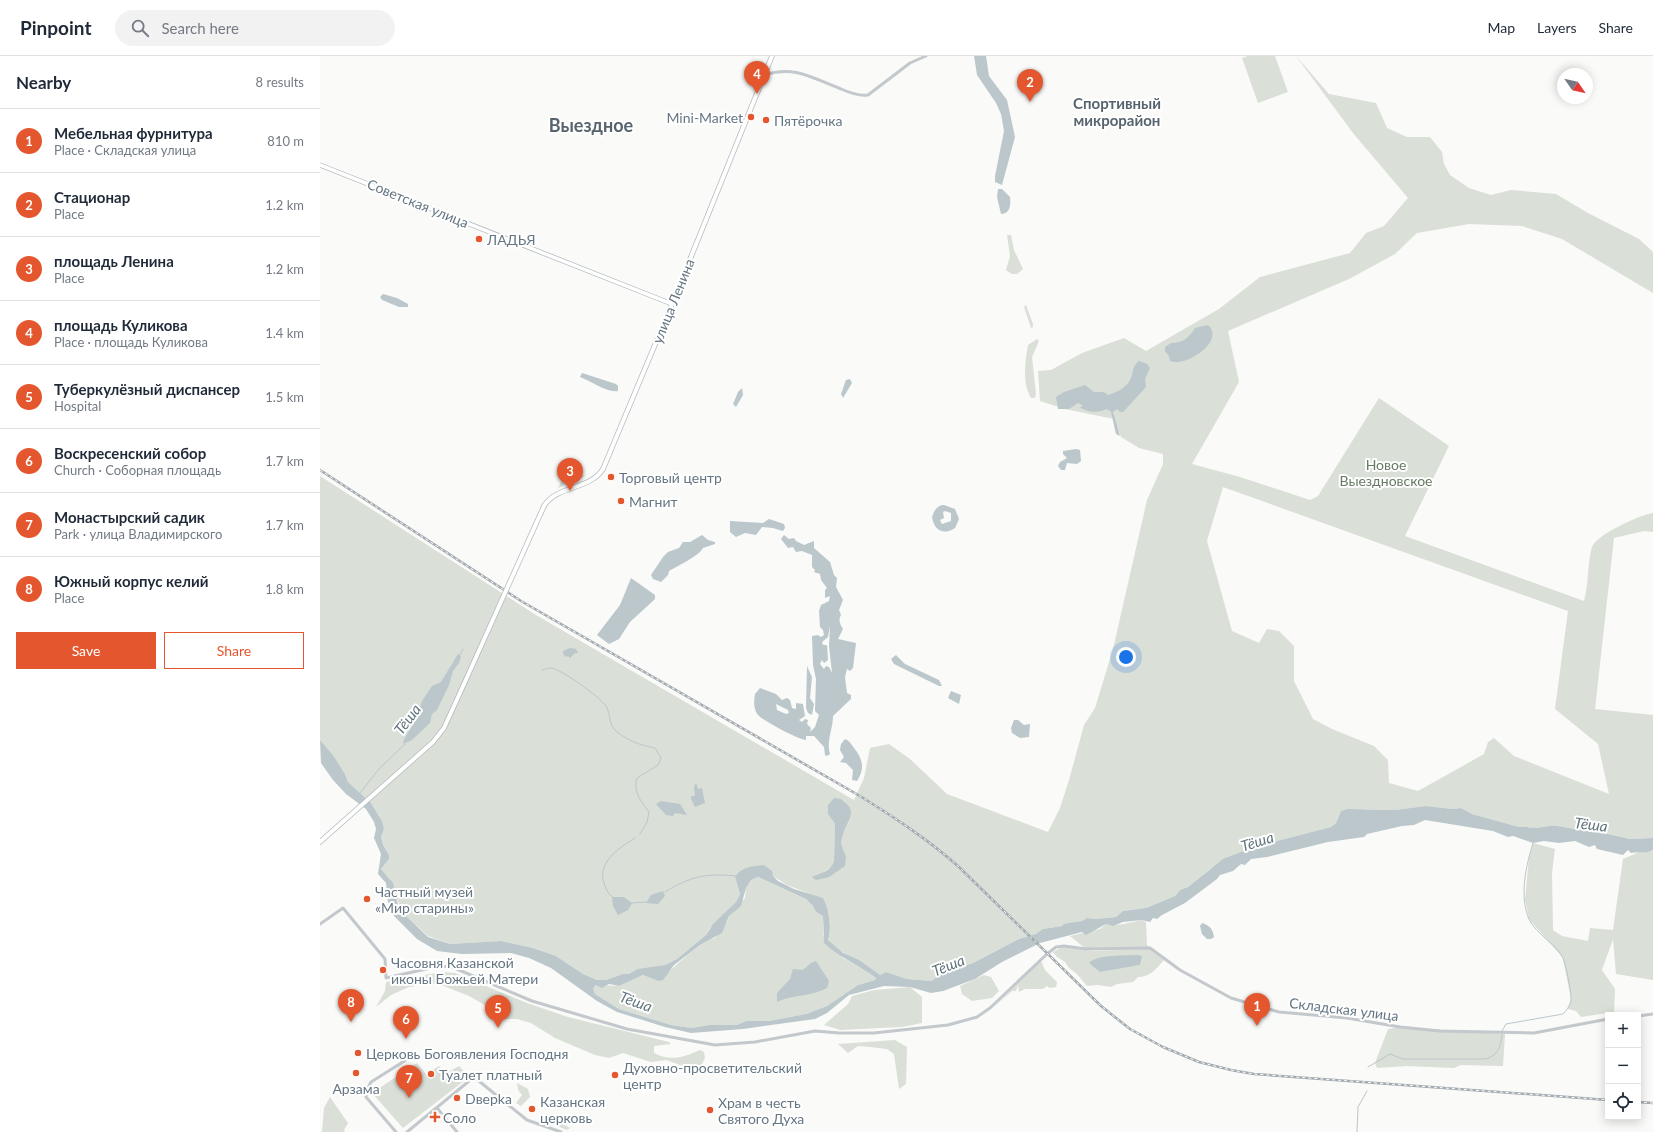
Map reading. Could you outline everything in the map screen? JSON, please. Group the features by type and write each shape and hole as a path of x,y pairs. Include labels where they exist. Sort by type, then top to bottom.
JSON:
{"main road":[{"name":"улица Ленина","path":"320,842 433,742 444,728 544,506 551,496 597,476 603,469 672,304 772,56"},
{"name":"Советская улица","path":"320,164 672,304"}],"street":[{"path":"764,75 781,71 792,71 853,94 868,95 910,63 926,56"},
{"name":"Складская улица","path":"320,924 342,908 385,959 386,978 440,966 452,967 513,994 627,1029 715,1045 755,1042 815,1031 867,1033 911,1030 948,1024 977,1017 990,1008 1047,954 1056,947 1064,946 1086,949 1150,948 1180,970 1231,998 1279,1012 1347,1018 1400,1027 1440,1031 1534,1033 1605,1020"},
{"path":"1641,1016 1653,1014"},
{"path":"396,1132 366,1097 367,1090 371,1082 414,1055"},
{"path":"406,1132 474,1077 527,1120 561,1132"},
{"path":"437,1108 457,1132"}],"green space":[{"path":"1248,56 1275,56 1288,92 1258,103 1242,58"},
{"name":"Новое Выездновское","path":"1296,56 1329,94 1376,103 1387,128 1407,137 1430,137 1442,152 1444,164 1450,175 1469,188 1491,195 1511,190 1556,194 1588,213 1639,239 1653,252 1653,293 1562,239 1522,226 1469,224 1417,233 1395,254 1349,279 1228,331 1239,382 1192,464 1240,477 1310,500 1318,496 1379,398 1449,446 1405,536 1584,601 1592,547 1602,536 1610,531 1639,517 1653,513 1653,532 1644,531 1614,538 1595,709 1653,715 1653,838 1630,839 1595,831 1557,826 1535,828 1519,827 1472,814 1461,808 1453,809 1426,806 1395,810 1364,809 1341,811 1336,823 1331,827 1257,846 1210,869 1188,887 1180,890 1175,896 1146,908 1123,911 1116,917 1097,919 1087,918 1082,921 1062,926 1043,929 1037,934 1019,939 973,963 941,973 932,981 907,979 886,972 880,975 846,955 828,940 830,930 829,919 827,908 823,899 787,885 773,876 735,877 740,894 736,902 709,929 706,935 677,959 665,965 644,969 629,974 623,974 606,980 597,980 583,974 556,956 533,948 501,941 450,944 428,936 402,912 389,878 381,869 389,859 389,855 383,845 381,837 384,829 382,821 371,803 348,782 345,774 333,755 320,740 320,476 536,615 854,800 864,778 870,748 889,744 910,759 947,794 1048,832 1060,808 1084,725 1095,708 1113,649 1147,500 1163,464 1163,454 1139,448 1121,437 1114,419 1065,409 1040,401 1038,371 1051,370 1082,353 1124,338 1146,351 1219,309 1260,277 1350,253 1366,233 1384,226 1408,198 1353,133","holes":["1223,487 1568,611 1555,709 1598,744 1609,794 1514,756 1494,738 1488,742 1484,754 1418,791 1389,783 1388,760 1374,746 1332,729 1313,719 1294,681 1294,646 1279,631 1267,629 1259,643 1232,631 1207,541","828,814 850,819 842,835 842,849 829,877 822,873 832,866 834,861 835,824"]},
{"path":"1007,235 1011,235 1014,250 1023,269 1017,274 1012,274 1006,270 1010,256"},
{"path":"1026,305 1033,324 1033,327 1031,328 1024,307"},
{"path":"1037,339 1039,341 1032,357 1036,394 1035,398 1031,398 1025,379 1026,358 1028,345"},
{"path":"567,470 585,476 558,488"},
{"path":"1533,843 1555,849 1552,873 1553,930 1562,936 1588,941 1590,928 1613,930 1623,859 1639,852 1653,851 1653,980 1616,974 1613,939 1602,970 1615,989 1614,1012 1605,1012 1605,1013 1581,1017 1576,1011 1568,1009 1571,999 1563,958 1529,919 1525,900 1529,857"},
{"path":"758,877 806,899 813,906 816,912 823,916 823,935 843,958 866,971 876,978 875,980 858,985 827,1006 806,1014 769,1021 746,1021 737,1025 709,1025 692,1028 671,1025 619,1009 595,994 593,988 596,985 619,986 643,975 658,981 693,950 715,938 727,922 729,916 745,898 746,888 751,880"},
{"path":"1142,920 1146,922 1147,945 1150,948 1086,949 1070,936 1100,929 1106,924 1119,925"},
{"path":"1062,947 1092,951 1149,949 1164,960 1152,972 1146,976 1138,977 1133,982 1117,984 1111,987 1098,985 1087,986 1065,962 1057,957 1053,952","holes":["1128,956 1140,965 1111,969 1096,959"]},
{"path":"1041,961 1045,970 1057,982 1056,987 1050,988 1047,986 1043,989 1025,989 1019,992 1018,985 1016,991 1012,991 992,1009"},
{"path":"442,972 455,973 527,1003 568,1017 669,1042 671,1044 654,1046 654,1053 660,1056 677,1058 700,1050 704,1052 705,1058 697,1074 693,1075 683,1066 666,1060 651,1062 623,1053 609,1058 595,1055 555,1038 531,1023 517,1019 504,1019 490,1008 469,996 436,983 409,987 391,995 376,1007 385,991 386,982"},
{"path":"984,975 991,977 999,991 992,998 972,1001 962,994 960,986"},
{"path":"910,987 922,997 922,1023 902,1027 840,1030 824,1025 848,1004 852,996 874,990"},
{"path":"1400,1027 1505,1034 1503,1066 1461,1065 1454,1068 1407,1066 1377,1068 1375,1063 1388,1029"},
{"path":"895,1040 907,1047 906,1084 899,1089 894,1054 887,1049 858,1046 848,1053 838,1044"},
{"path":"417,1063 426,1074 439,1066 445,1074 459,1066 469,1077 403,1128 372,1093"},
{"path":"517,1083 528,1089 530,1097 521,1106 516,1103 522,1095 518,1090"},
{"path":"330,1097 348,1123 344,1130 345,1132 322,1132 324,1108"},
{"path":"547,1115 570,1128 567,1130 547,1122"}],"shaded area":[{"path":"974,56 986,56 989,76 1007,100 1015,137 1002,185 995,182 1004,131 1001,114 996,103 977,75"},
{"path":"998,189 1002,189 1010,197 1008,211 1004,214 1001,214 997,197"},
{"path":"383,294 397,298 408,304 408,307 399,307 382,300 380,297"},
{"path":"1208,325 1212,331 1212,338 1201,352 1185,361 1170,361 1169,356 1165,351 1165,347 1171,343 1179,342 1185,339 1195,328"},
{"path":"1139,361 1147,364 1150,368 1145,379 1146,387 1123,412 1120,412 1117,409 1113,412 1120,436 1116,434 1111,412 1107,409 1097,412 1090,411 1079,407 1082,407 1082,405 1078,403 1069,409 1058,409 1056,397 1064,392 1085,385 1094,392 1104,392 1108,395 1115,393 1127,384 1131,378 1134,367"},
{"path":"582,373 616,384 618,386 618,391 604,389 580,377"},
{"path":"850,379 852,383 843,398 841,394 846,380"},
{"path":"742,388 743,395 736,407 733,404 738,392"},
{"path":"1076,449 1080,450 1081,461 1077,464 1067,463 1065,470 1061,470 1058,466 1060,462 1067,458 1063,454 1063,451"},
{"path":"944,505 955,509 959,519 955,528 947,531 937,528 932,517 939,506","holes":["945,511 951,513 951,521 942,524 940,520 944,518 943,512"]},
{"path":"769,519 784,524 785,528 783,531 762,527 756,535 745,533 736,537 730,532 730,521 763,523"},
{"path":"702,535 708,540 715,542 715,544 703,548 693,557 669,571 668,575 661,582 653,579 651,575 668,552 679,548 683,542 690,542"},
{"path":"784,535 789,539 794,538 796,541 804,545 814,541 814,548 830,562 834,575 837,578 836,587 843,600 839,610 841,615 840,622 843,629 838,639 856,643 853,668 850,671 847,669 845,677 847,693 851,695 851,699 833,716 829,740 830,754 827,756 825,755 824,747 814,736 806,736 806,740 802,739 773,725 761,718 756,713 754,702 755,694 760,688 776,694 782,700 787,698 790,700 792,708 796,709 796,703 803,704 805,716 799,720 802,722 805,719 808,720 807,724 811,728 810,732 815,727 819,715 815,711 816,679 813,665 812,636 818,635 821,637 824,635 823,630 820,627 819,611 821,605 829,601 830,596 825,598 825,590 827,588 821,580 820,574 814,572 815,570 812,567 812,555 802,551 796,552 793,547 788,548 781,539","holes":["830,626 829,646 832,673 829,667 826,666 824,669 820,664 822,660 824,663 828,660 827,645 823,645 822,642 828,637","776,704 788,710 789,713 786,714 777,710"]},
{"path":"631,578 655,595 655,599 630,622 619,639 609,644 597,635 620,605"},
{"path":"570,648 576,649 578,653 575,653 570,658 563,654 563,651"},
{"path":"458,654 461,656 459,663 453,671 449,685 437,710 432,714 430,723 412,740 403,744 404,739 416,720 422,701 432,686 441,682"},
{"path":"896,655 905,664 939,680 942,686 939,686 894,664 891,659"},
{"path":"807,666 812,677 810,698 814,704 812,715 808,713 806,708"},
{"path":"951,691 961,695 959,704 948,698"},
{"path":"1014,720 1018,720 1024,725 1030,724 1029,737 1020,738 1012,733 1011,728"},
{"path":"845,739 851,744 861,760 862,768 860,777 857,781 852,780 853,770 846,763 840,762 844,757 840,750 841,744"},
{"path":"320,740 333,755 345,774 348,782 371,803 382,821 384,829 381,837 383,845 389,855 389,859 381,869 393,883 398,905 402,912 428,937 450,944 501,941 533,948 556,956 583,974 597,980 606,980 623,974 629,974 638,969 665,965 677,959 706,935 713,924 736,902 740,894 735,877 744,869 764,865 772,871 773,876 778,881 794,889 823,898 829,919 830,930 828,940 843,953 859,960 880,975 886,972 907,979 932,981 941,973 973,963 1019,939 1036,934 1043,929 1082,921 1087,918 1097,919 1116,917 1123,911 1146,908 1175,896 1180,890 1188,887 1223,859 1257,846 1331,827 1336,823 1341,811 1348,809 1395,810 1426,806 1453,809 1461,808 1472,814 1519,827 1535,828 1557,826 1595,831 1630,839 1653,838 1653,850 1648,852 1631,853 1628,850 1623,855 1597,849 1595,845 1589,847 1575,841 1559,843 1544,841 1533,843 1513,836 1508,837 1493,831 1425,820 1414,825 1402,826 1367,834 1364,837 1328,842 1267,857 1251,859 1245,865 1241,864 1233,871 1220,875 1217,879 1185,903 1157,919 1153,918 1150,922 1142,920 1123,922 1113,926 1106,924 1086,935 1082,932 1040,943 1002,962 975,979 943,991 931,993 910,987 884,986 849,995 827,1013 815,1019 743,1029 691,1033 665,1027 617,1012 597,1001 551,968 529,958 511,953 462,954 437,951 417,939 394,916 388,902 386,883 378,874 381,854 374,838 376,829 374,822 366,809 346,794 333,780 321,763","holes":["758,877 806,899 813,906 816,912 823,916 824,943 836,953 876,978 875,980 858,985 827,1006 806,1014 769,1021 746,1021 737,1025 709,1025 692,1028 671,1025 619,1009 595,994 593,988 596,985 602,988 609,984 619,986 643,975 658,981 663,980 674,965 700,945 722,933 729,916 741,906 746,888 751,880"]},
{"path":"696,783 698,789 702,788 705,803 695,807 691,796 695,796 694,787"},
{"path":"834,798 841,799 847,804 851,813 842,841 842,848 846,856 845,866 829,877 816,880 812,877 831,867 834,861 835,824 828,814 828,805"},
{"path":"661,801 680,804 687,815 675,813 673,816 666,815 656,804"},
{"path":"663,891 665,896 658,904 646,903 651,895"},
{"path":"612,897 624,897 632,903 628,910 618,915 613,906"},
{"path":"1202,923 1210,928 1214,937 1207,939 1202,934 1200,926"},
{"path":"1142,956 1140,965 1100,972 1089,963 1093,960 1105,957"},
{"path":"816,961 829,981 827,988 815,993 783,999 777,1002 777,993 790,979 793,969 803,970 811,963"}],"waterway":[{"name":"Тёша","path":"460,655 463,649"},
{"path":"542,670 548,668 556,670 589,690 606,706 613,728 616,731 634,742 655,748 661,758 658,765 637,778 637,792 649,812 647,822 640,834"},
{"name":"Тёша","path":"360,793 379,769 405,744"},
{"path":"614,898 608,893 605,886 603,870 610,857 622,846 635,838"},
{"path":"1502,1031 1506,1024 1563,1014 1571,1001 1571,992 1563,958 1532,924 1526,910 1524,901 1526,871 1533,843"},
{"path":"665,892 683,882 699,877 716,875 736,876"},
{"path":"632,903 646,902"},
{"path":"1368,1067 1390,1054 1403,1059 1486,1059 1498,1050 1501,1043 1502,1034"},
{"path":"1357,1132 1358,1107 1367,1091"}],"railway":[{"path":"320,470 521,601 860,796 924,838 959,867 1101,1006 1130,1029 1163,1047 1199,1062 1254,1074 1605,1100"},
{"path":"1641,1102 1653,1103"}],"place":[{"name":"площадь Куликова","path":"757,94"},
{"name":"Стационар","path":"1030,102"},
{"name":"Mini-Market","path":"751,117"},
{"name":"Пятёрочка","path":"766,120"},
{"name":"ЛАДЬЯ","path":"479,239"},
{"name":"Торговый центр","path":"611,477"},
{"name":"площадь Ленина","path":"570,491"},
{"name":"Магнит","path":"621,501"},
{"name":"Частный музей «Мир старины»","path":"367,899"},
{"name":"Часовня Казанской иконы Божьей Матери","path":"383,970"},
{"name":"Южный корпус келий","path":"351,1022"},
{"name":"Мебельная фурнитура","path":"1257,1026"},
{"name":"Туберкулёзный диспансер","path":"498,1028"},
{"name":"Воскресенский собор","path":"406,1039"},
{"name":"Церковь Богоявления Господня","path":"358,1053"},
{"name":"Арзама","path":"356,1073"},
{"name":"Туалет платный","path":"431,1074"},
{"name":"Духовно-просветительский центр","path":"615,1075"},
{"name":"Монастырский садик","path":"409,1098"},
{"name":"Dверkа","path":"457,1098"},
{"name":"Казанская церковь","path":"532,1109"},
{"name":"Храм в честь Святого Духа","path":"710,1110"},
{"name":"Соло","path":"435,1117"}],"district":[{"name":"Спортивный микрорайон","path":"1117,112"},
{"name":"Выездное","path":"591,125"}]}
